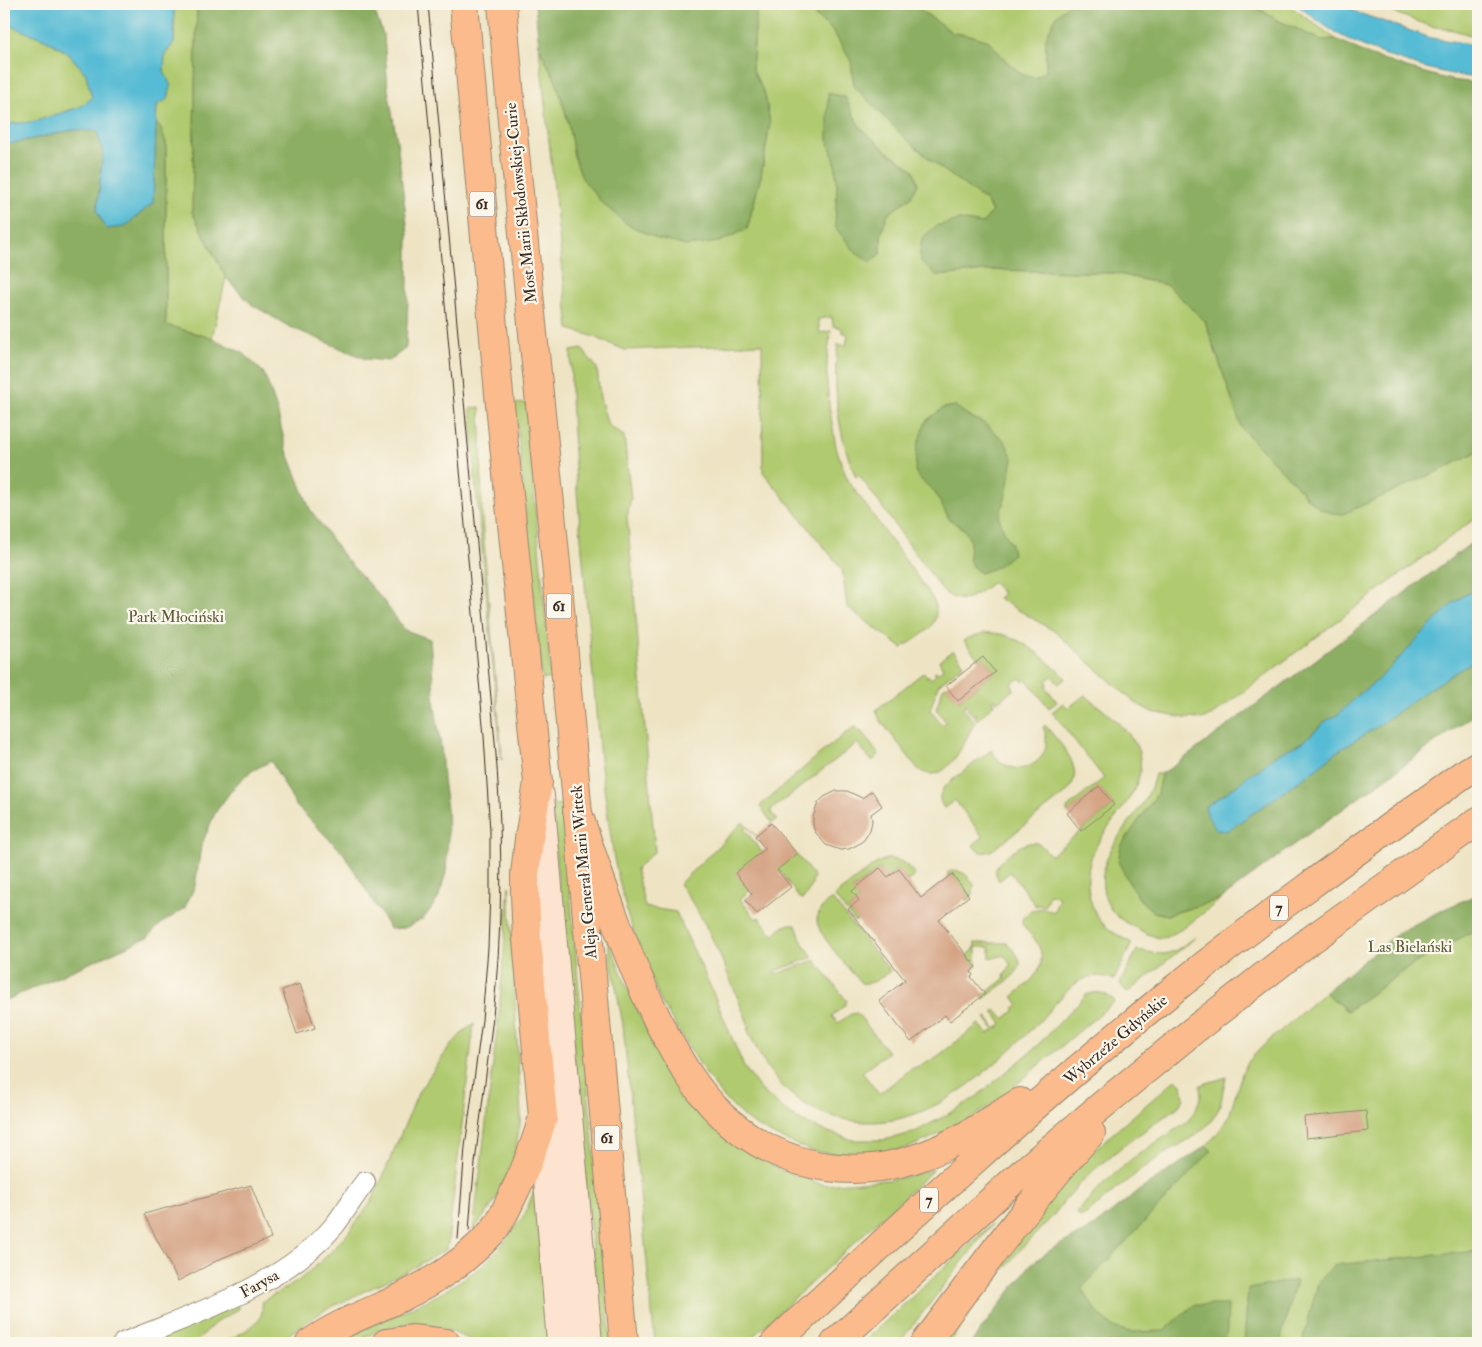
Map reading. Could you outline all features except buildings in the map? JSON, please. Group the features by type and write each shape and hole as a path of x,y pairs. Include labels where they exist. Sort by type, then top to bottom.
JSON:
{"main road":[{"name":"61","path":"464,4 500,405 538,782 529,839 524,894 561,1343"},
{"name":"Most Marii Skłodowskiej-Curie","path":"502,4 540,402"},
{"name":"Aleja Generał Marii Wittek","path":"540,402 557,574 624,1343"},
{"name":"Wybrzeże Gdyńskie","path":"775,1343 938,1191 1164,997 1304,889 1478,765"},
{"path":"538,782 556,963 588,1343"},
{"path":"577,810 625,947 650,1005 680,1062 708,1100 722,1115 739,1130 767,1148 807,1164 838,1169 874,1168 913,1160 958,1140 1088,1061"},
{"path":"835,1343 1014,1180 1202,1024 1308,942 1478,821"},
{"path":"925,1343 1052,1176 1158,1060"},
{"path":"310,1343 357,1316 401,1297 442,1276 464,1259 493,1231 518,1185 538,1137 543,1117"},
{"path":"386,1343 412,1339 446,1343"}],"street":[{"name":"Farysa","path":"123,1343 240,1294 289,1267 334,1226 365,1182"}],"green space":[{"path":"174,4 197,4 192,212 226,278 212,338 166,325 166,142 156,123 165,54 174,43"},
{"path":"197,4 372,4 384,37 388,89 397,141 408,233 406,348 389,361 366,359 288,326 251,304 226,278 192,212"},
{"path":"535,4 757,4 752,69 765,95 770,123 761,176 747,229 719,242 686,246 658,239 627,224 603,204 582,178 574,156 568,121 556,81 539,47"},
{"path":"757,4 803,4 833,31 851,61 854,86 901,134 934,163 986,201 992,212 983,224 959,220 936,226 937,276 995,270 1114,273 1167,285 1205,321 1242,428 1307,498 1366,503 1445,468 1478,451 1478,516 1211,716 1202,719 1185,718 1152,712 1134,702 1054,631 998,598 1003,594 993,582 974,595 962,599 949,596 942,590 859,475 856,477 841,429 836,395 838,344 846,345 848,334 842,332 842,328 833,326 832,317 818,319 820,333 831,331 827,360 829,405 836,447 843,469 849,482 931,596 935,606 936,614 930,627 902,648 847,607 842,569 763,472 762,344 625,350 569,329 539,47 556,81 568,121 574,156 747,229 761,176 770,124 765,95 752,69","holes":["845,97 859,126 884,149 914,170 911,197 887,215 881,235 881,253 837,184 835,162 828,139"]},
{"path":"803,4 912,4 953,33 970,35 989,41 1006,61 1021,74 1036,78 1046,71 1046,37 1056,16 1069,4 1251,4 1277,20 1321,40 1336,39 1369,55 1407,68 1451,80 1478,83 1478,451 1343,514 1332,513 1320,509 1307,498 1242,429 1205,321 1167,285 1114,273 995,270 937,276 921,262 922,238 936,226 959,220 982,224 992,211 986,201 934,163 901,134 854,86 851,61 833,31"},
{"path":"912,4 1069,4 1056,16 1046,56 1046,71 1036,78 1021,74 1006,61 989,41 970,35 953,33"},
{"path":"1251,4 1287,4 1336,39 1321,40 1277,20"},
{"path":"1370,4 1478,4 1478,37 1430,26"},
{"path":"4,18 15,28 45,39 68,53 86,74 92,98 80,107 33,122 4,124"},
{"path":"828,93 845,97 859,126 884,149 914,170 918,184 911,197 887,215 881,235 881,253 870,262 856,253 835,227 837,184 835,162 828,139"},
{"name":"Park Młociński","path":"156,123 160,127 166,142 166,325 212,338 243,353 264,373 276,406 286,448 310,509 345,558 382,599 405,630 430,639 435,707 447,809 446,872 438,899 424,918 405,928 390,929 344,854 296,806 271,761 250,772 234,787 215,813 201,846 195,886 184,909 162,923 148,937 4,1001 4,145 73,130 97,131 103,152 97,211 106,229 124,227 153,203"},
{"path":"582,349 597,368 600,398 608,425 624,436 631,498 627,517 655,851 636,869 645,907 676,912 712,990 744,1067 760,1089 797,1119 822,1130 853,1140 884,1140 913,1133 975,1098 1033,1050 1086,995 1102,993 1115,1001 992,1105 962,1124 908,1148 875,1154 850,1155 812,1151 775,1136 747,1120 724,1098 706,1074 661,1002 628,917 614,859 600,759 575,468 571,399 571,351"},
{"path":"526,403 551,679 542,679 515,404"},
{"path":"955,406 969,416 984,423 1005,441 1013,459 1005,499 999,517 1004,532 1011,544 1013,554 995,568 980,573 973,567 969,559 970,540 964,529 949,519 934,491 919,478 915,471 917,446 926,421 943,408"},
{"path":"480,407 482,519 502,760 475,477 471,408"},
{"path":"1478,538 1478,589 1463,596 1421,635 1390,668 1339,714 1326,721 1303,742 1276,755 1258,770 1248,775 1239,784 1206,806 1227,831 1305,777 1341,749 1478,658 1478,712 1221,899 1167,915 1154,912 1140,900 1118,861 1121,846 1157,794 1161,774"},
{"path":"984,633 996,633 1007,636 1029,647 1066,678 1059,684 1052,676 1046,681 1048,684 1045,686 1057,702 1049,708 1026,679 1023,682 1020,678 1011,684 1014,689 997,702 994,698 992,700 994,704 977,720 974,717 977,715 975,713 973,715 966,708 969,706 967,704 963,708 975,723 960,751 946,768 938,773 928,774 918,769 880,720 876,710 924,672 931,679 936,675 934,672 938,673 943,669 939,661 953,650 964,664 938,685 930,710 942,725 946,722 936,709 943,688 946,686 959,701 964,697 955,679 967,694 995,672 983,657 979,660 964,641"},
{"path":"1085,695 1124,728 1136,745 1139,753 1140,767 1138,780 1125,805 1099,841 1091,858 1089,869 1089,894 1099,919 1109,929 1132,943 1114,980 1096,976 1087,978 1072,986 1035,1026 992,1066 945,1100 920,1112 893,1120 865,1122 835,1117 804,1104 780,1084 770,1072 754,1044 747,1028 750,1028 710,935 701,917 679,884 743,822 756,836 747,827 744,829 772,865 792,849 814,876 811,887 803,899 799,898 780,871 760,886 758,884 740,899 756,919 759,917 773,935 787,925 796,925 802,942 813,957 773,972 774,975 815,960 847,1001 832,1016 838,1023 851,1014 857,1013 888,1052 862,1072 879,1094 911,1069 938,1056 979,1024 988,1034 994,1030 985,1018 987,1017 996,1029 1002,1024 993,1012 996,1010 1004,1019 1015,1010 1014,1008 1019,1005 1014,995 1034,977 1038,970 1041,963 1039,947 1024,926 1022,920 1023,917 1036,909 1054,912 1059,897 1049,894 1045,906 1034,905 1010,872 999,881 996,869 1007,855 1026,844 1036,843 1051,855 1114,805 1099,787 1067,813 1067,808 1104,778 1052,712 1063,703 1068,708"},
{"path":"1045,725 1070,758 1075,775 1072,784 1066,793 994,849 988,852 980,852 973,845 983,837 955,800 944,808 940,800 941,792 945,786 990,751 1000,761 1010,767 1021,768 1031,766 1039,760 1044,751 1046,740 1043,727"},
{"path":"854,727 861,731 879,755 874,760 871,760 857,743 770,811 777,819 772,823 760,806"},
{"path":"1155,774 1161,774 1157,794 1121,846 1119,861 1127,879 1140,900 1154,912 1167,915 1221,899 1183,928 1167,937 1161,938 1142,931 1116,915 1106,900 1103,879 1109,854 1147,796"},
{"path":"562,804 611,1343 601,1343 551,805"},
{"path":"886,859 903,862 915,875 908,881 898,869 887,878 880,868 852,890 859,900 848,909 857,920 855,922 834,896 877,863"},
{"path":"956,870 965,874 974,884 973,894 968,901 965,899 969,896 952,874 948,877 947,875 948,872"},
{"path":"509,886 521,1117 513,1164 495,1201 473,1231 499,1014"},
{"name":"Las Bielański","path":"1478,894 1478,928 1415,963 1347,1011 1325,992 1398,933"},
{"path":"832,899 890,971 869,983 861,983 836,953 823,935 817,921 818,914 822,908"},
{"path":"1478,928 1478,1343 1028,1343 1211,1150 1206,1146 1229,1116 1242,1073 1248,1062 1262,1047 1325,992 1347,1011 1415,963"},
{"path":"606,933 628,990 655,1048 677,1083 726,1139 781,1170 824,1185 896,1179 934,1169 746,1343 655,1343 623,1025"},
{"path":"1196,937 1127,993 1120,983 1137,950 1166,954 1180,948"},
{"path":"975,943 1007,943 1020,960 1016,973 984,999 982,996 1005,978 1004,976 1011,965 1004,955 990,959 990,947 976,947 976,967 967,955 974,950"},
{"path":"474,1024 447,1249 409,1270 325,1310 279,1343 224,1343 256,1322 261,1316 261,1302 297,1282 328,1255 349,1232 371,1202 419,1091 449,1048 464,1031"},
{"path":"1227,1077 1218,1110 1206,1127 1146,1166 1088,1213 1080,1217 1076,1213 1102,1185 1133,1158 1188,1121 1196,1109 1201,1096 1200,1085"},
{"path":"1176,1079 1182,1085 1184,1099 1178,1107 1124,1145 1088,1175 1053,1216 1019,1251 985,1292 949,1343 934,1343 1081,1161"},
{"path":"1206,1146 1212,1150 1082,1288 1095,1310 1113,1327 1130,1332 1164,1331 1194,1305 1228,1305 1226,1343 971,1343 1031,1264 1055,1247 1092,1228 1137,1192"},
{"path":"536,1186 549,1343 479,1343 442,1328 410,1323 379,1330 355,1343 338,1343 438,1295 480,1268 499,1249 525,1214"},
{"path":"992,1224 899,1343 862,1343"},
{"path":"1478,1251 1478,1343 1302,1343 1319,1280 1334,1265"},
{"path":"1296,1280 1280,1343 1244,1343 1248,1289"},
{"path":"237,1305 239,1309 215,1323 194,1343 146,1343"}],"water":[{"path":"4,4 174,4 174,43 165,54 164,71 171,86 168,99 157,105 153,203 124,227 106,229 97,211 103,152 97,131 73,130 4,145 4,124 33,122 80,107 92,98 86,74 68,53 45,39 15,28 4,18"},
{"path":"1296,4 1341,4 1356,12 1431,38 1478,45 1478,78 1423,67 1365,47 1333,31"},
{"path":"1478,589 1478,658 1341,749 1305,777 1227,831 1217,830 1208,817 1205,807 1239,784 1248,775 1258,770 1276,755 1303,742 1326,721 1339,714 1390,668 1450,606 1463,596"}],"tram line":[{"path":"418,4 484,736 490,832 488,948 482,1020 465,1147 458,1239"},
{"path":"428,4 499,803 501,894 496,985 474,1169 469,1231"}]}
